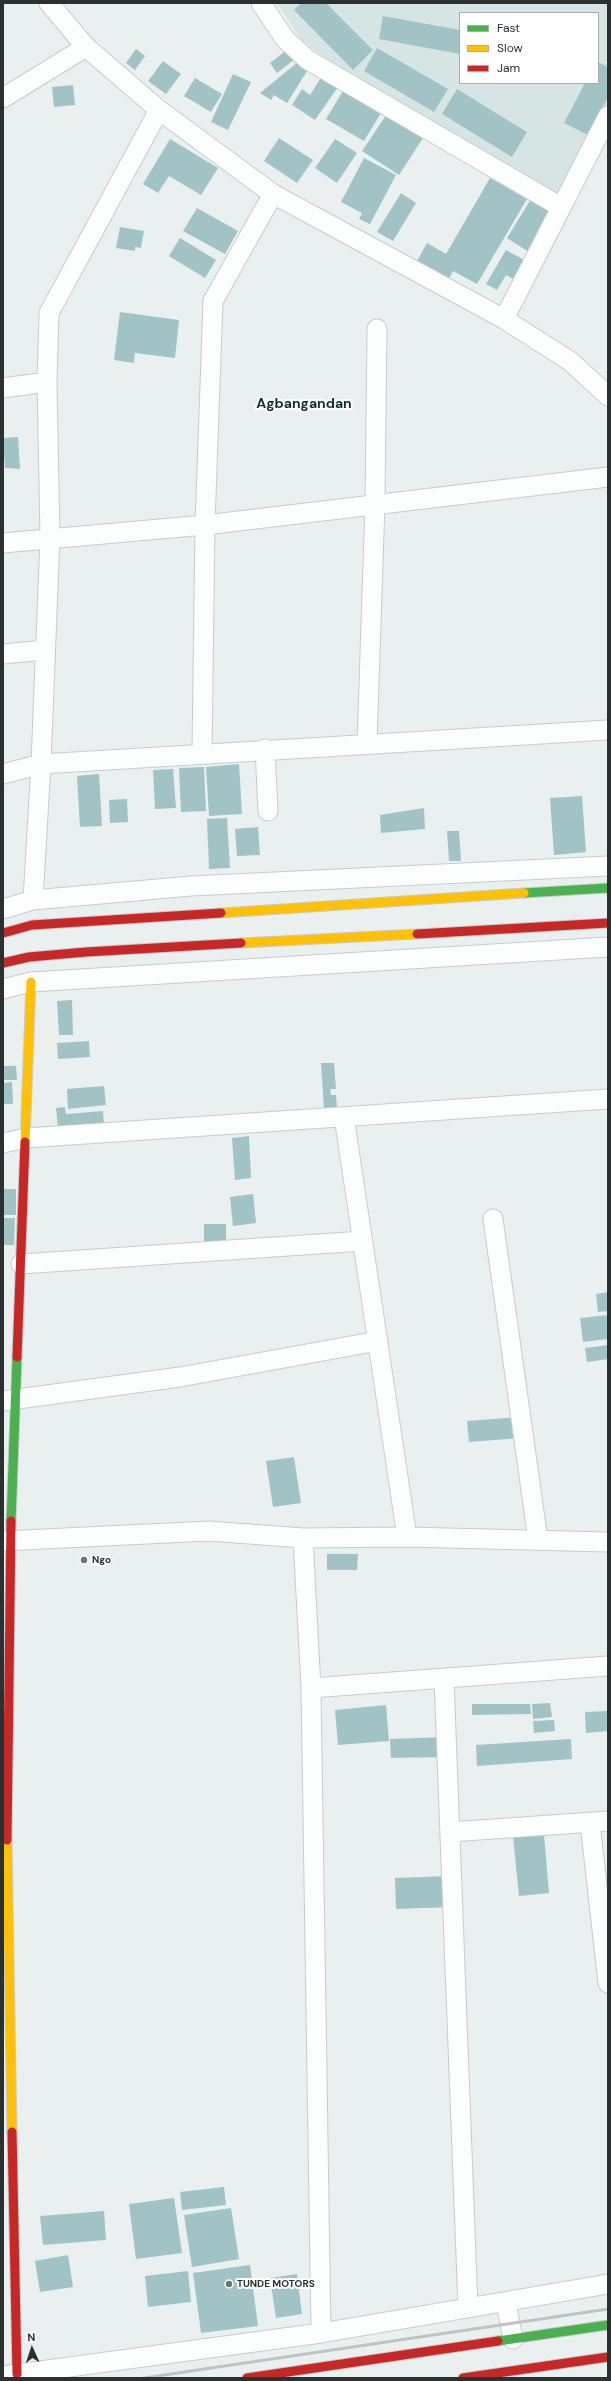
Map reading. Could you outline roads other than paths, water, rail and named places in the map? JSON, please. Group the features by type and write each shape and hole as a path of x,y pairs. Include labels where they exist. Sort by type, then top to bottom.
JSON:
{"main road":[{"path":"3,933 32,926 192,914 608,888"},
{"path":"3,964 29,957 86,952 608,922"},
{"path":"10,2375 5,1856 6,1540 9,1400 21,1264 31,982"},
{"path":"246,2378 608,2325"},
{"path":"463,2378 516,2374 608,2357"}],"street":[{"path":"49,3 86,47 159,110 273,194 504,319 570,361 608,396"},
{"path":"261,3 285,39 308,60 561,207"},
{"path":"3,98 86,47"},
{"path":"33,900 41,764 50,538 47,382 49,313 159,110"},
{"path":"504,319 608,116"},
{"path":"202,753 204,525 213,300 273,194"},
{"path":"367,744 375,504 376,329"},
{"path":"3,388 47,382"},
{"path":"3,543 204,525 608,477"},
{"path":"3,654 46,650"},
{"path":"3,774 41,764 265,749 608,730"},
{"path":"265,749 268,811"},
{"path":"3,909 33,900 191,886 608,866"},
{"path":"191,886 192,914"},
{"path":"3,989 31,982 608,947"},
{"path":"3,1143 26,1138 608,1099"},
{"path":"344,1117 407,1537"},
{"path":"493,1218 538,1540"},
{"path":"21,1264 363,1241"},
{"path":"9,1400 180,1377 378,1341"},
{"path":"6,1540 209,1531 303,1538 407,1537 608,1542"},
{"path":"303,1538 311,1688 321,2333"},
{"path":"311,1688 608,1666"},
{"path":"444,1679 468,2308"},
{"path":"450,1832 599,1822 608,1983"},
{"path":"10,2375 321,2333 608,2284"},
{"path":"506,2302 513,2339"}],"railway":[{"path":"144,2378 608,2309"}],"place":[{"name":"Ngo","path":"84,1560"},
{"name":"TUNDE MOTORS","path":"229,2284"}],"district":[{"name":"Agbangandan","path":"304,404"}]}
